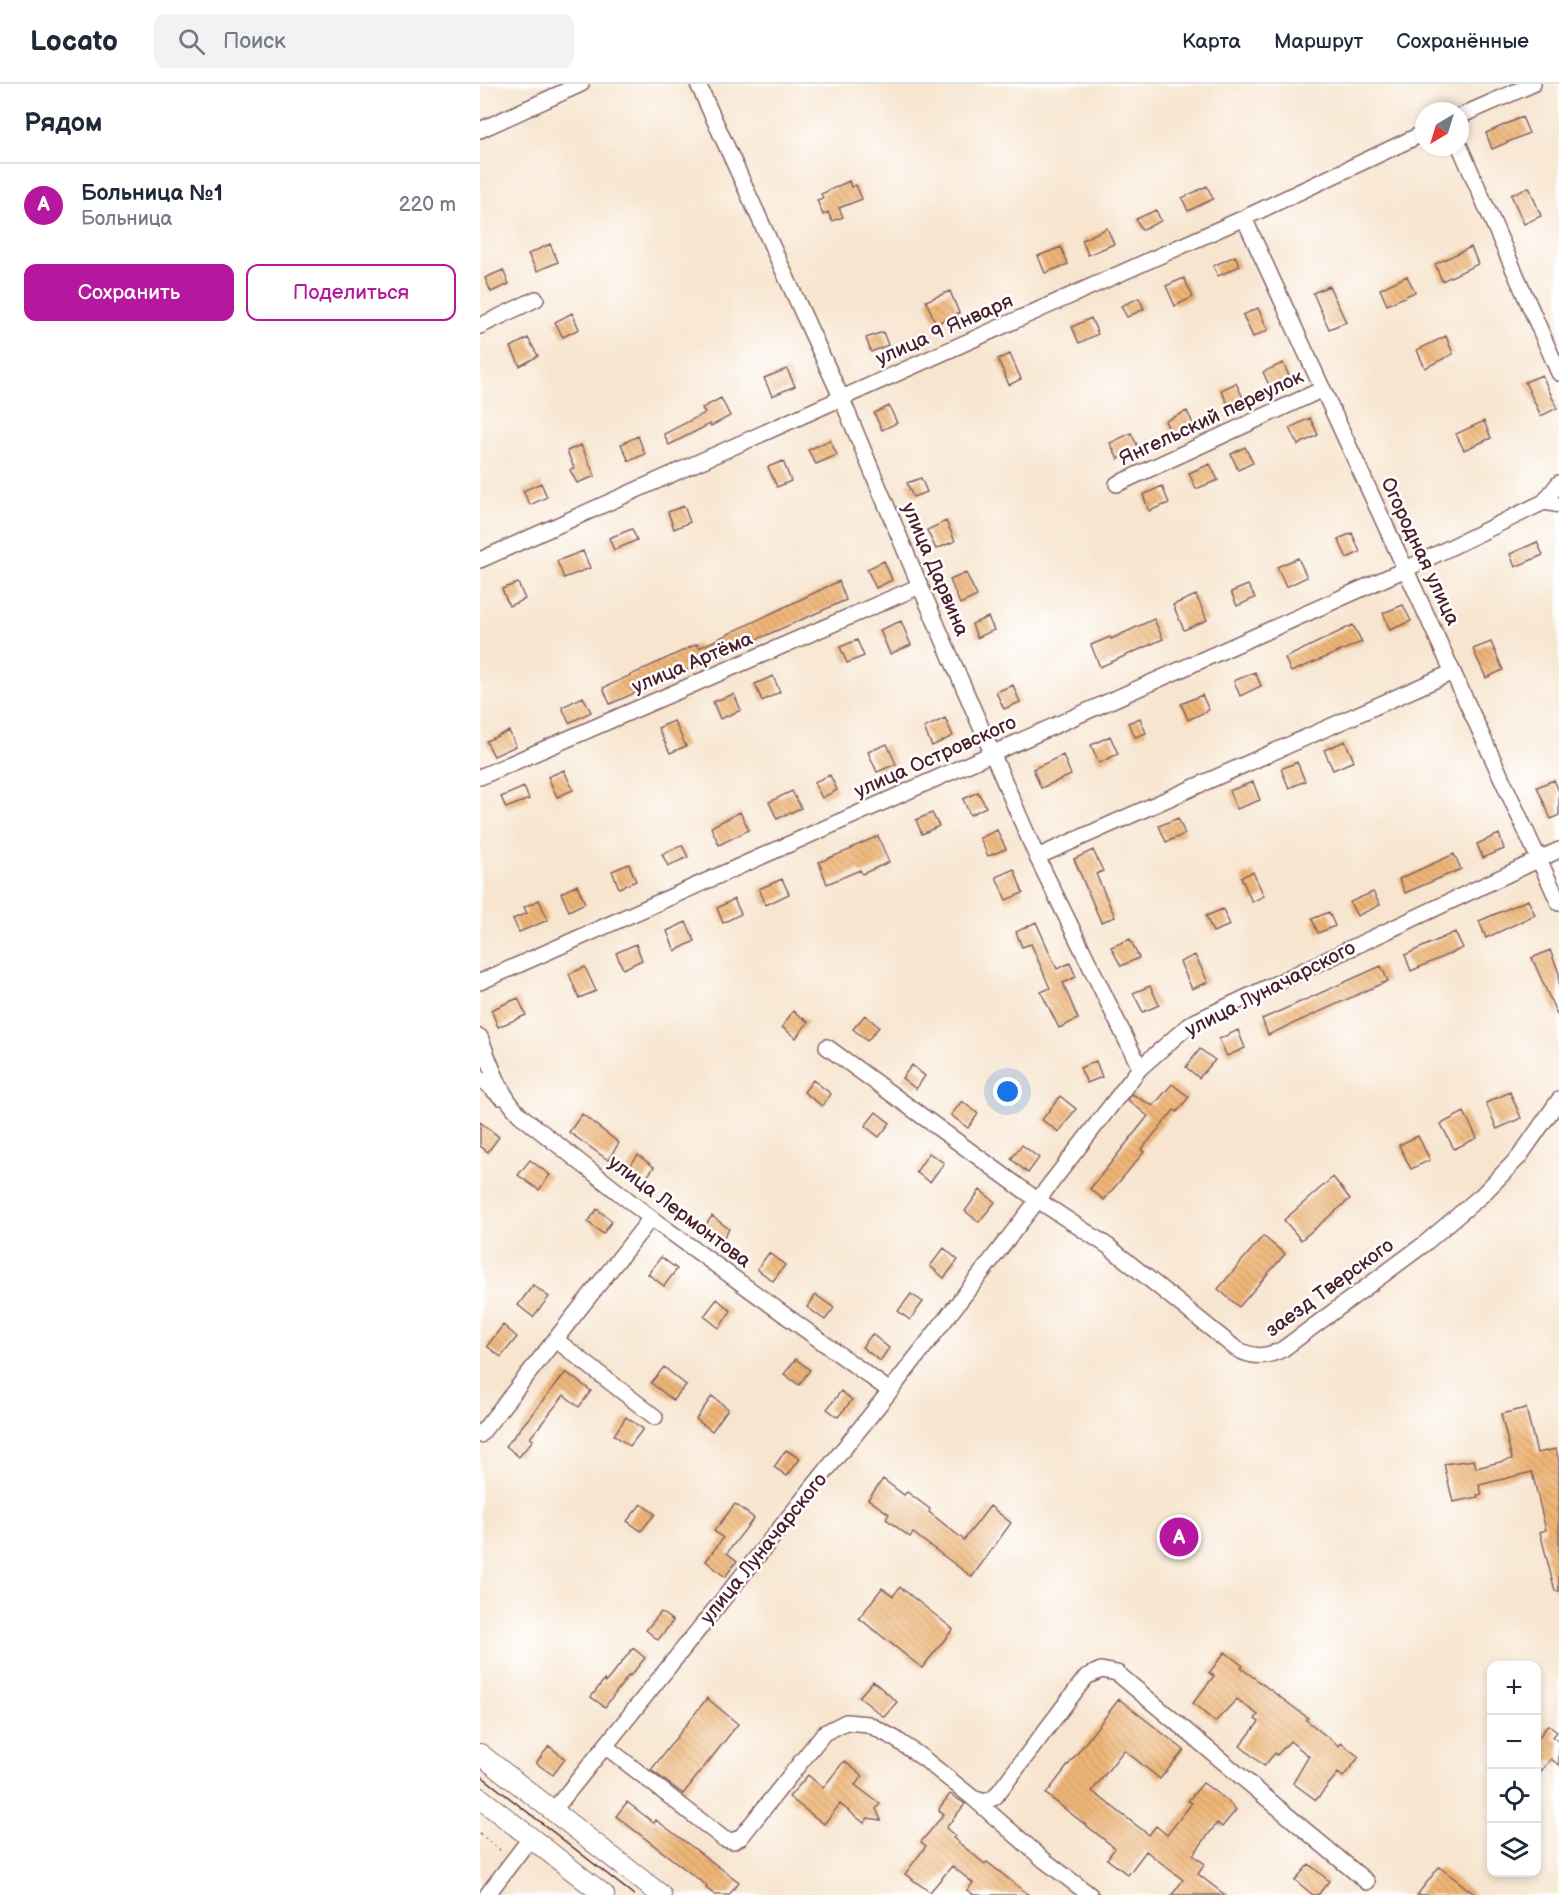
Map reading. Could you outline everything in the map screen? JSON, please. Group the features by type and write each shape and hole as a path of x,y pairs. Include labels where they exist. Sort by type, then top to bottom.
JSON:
{"main road":[{"path":"480,1755 661,1895"},
{"path":"480,1798 604,1895"},
{"name":"улица Луначарского","path":"531,1837 553,1811"}],"street":[{"path":"480,130 581,84"},
{"name":"улица Дарвина","path":"698,84 842,397 920,586 1037,856 1140,1068"},
{"path":"1469,112 1533,84"},
{"name":"улица 9 Января","path":"480,560 1244,218 1415,137"},
{"path":"1464,156 1559,373"},
{"name":"Огородная улица","path":"1244,218 1559,903"},
{"path":"480,326 536,299"},
{"name":"Янгельский переулок","path":"1117,484 1323,388"},
{"path":"1559,483 1544,502 1559,506"},
{"name":"улица Островского","path":"480,982 1406,569 1544,502"},
{"name":"улица Артёма","path":"480,777 920,586"},
{"path":"1037,856 1453,672"},
{"name":"улица Луначарского","path":"553,1811 890,1390 1036,1199 1140,1068 1190,1023 1559,850"},
{"name":"улица Лермонтова","path":"480,1036 497,1083 508,1102 520,1115 651,1218 890,1390"},
{"path":"827,1047 1036,1199"},
{"path":"480,1078 508,1102"},
{"name":"заезд Тверского","path":"1036,1199 1108,1246 1235,1348 1258,1357 1283,1349 1424,1245 1482,1195 1519,1157 1559,1100"},
{"path":"480,1435 651,1218"},
{"path":"556,1340 655,1417"},
{"path":"973,1798 985,1802 995,1797 1086,1677 1101,1670 1117,1673 1367,1882"},
{"path":"605,1746 724,1839 733,1841 741,1837 824,1733 846,1722 868,1724 923,1758 1044,1860 1090,1895"},
{"name":"улица Луначарского","path":"487,1895 531,1837"}],"path":[{"path":"480,1834 514,1860"}],"building":[{"path":"1522,117 1529,133 1492,149 1486,133"},
{"path":"849,181 851,187 856,185 862,199 839,208 843,217 832,221 828,212 823,215 817,200 823,198 821,194"},
{"path":"1207,186 1213,199 1188,211 1182,198"},
{"path":"1529,187 1541,216 1524,224 1511,195"},
{"path":"1156,210 1161,221 1142,230 1136,219"},
{"path":"1107,228 1114,244 1088,255 1082,240"},
{"path":"550,244 558,262 537,271 528,254"},
{"path":"1061,247 1068,264 1045,273 1038,256"},
{"path":"1471,247 1478,264 1442,281 1435,264"},
{"path":"1235,256 1240,266 1218,276 1213,266"},
{"path":"503,270 509,284 491,292 485,278"},
{"path":"1407,276 1415,292 1387,305 1380,289"},
{"path":"1184,278 1193,297 1175,306 1166,286"},
{"path":"1329,286 1346,322 1329,329 1313,293"},
{"path":"950,291 959,313 936,324 926,301"},
{"path":"1139,298 1144,309 1127,317 1121,306"},
{"path":"1258,308 1268,330 1253,337 1243,315"},
{"path":"572,313 579,329 563,337 555,322"},
{"path":"1091,318 1098,334 1079,343 1072,327"},
{"path":"883,332 888,345 871,352 866,338"},
{"path":"1446,336 1453,354 1425,368 1417,350"},
{"path":"528,338 538,356 520,366 511,347"},
{"path":"1010,354 1021,379 1009,385 998,359"},
{"path":"1283,363 1291,380 1271,389 1263,372"},
{"path":"787,369 795,386 772,396 764,378"},
{"path":"1542,375 1557,408 1541,416 1525,382"},
{"path":"1236,383 1244,400 1229,407 1221,390"},
{"path":"721,398 730,416 669,445 664,434 705,413 702,408"},
{"path":"889,406 897,423 882,430 874,413"},
{"path":"1187,411 1193,424 1171,434 1165,421"},
{"path":"1310,418 1318,435 1298,445 1289,428"},
{"path":"1484,421 1491,438 1464,450 1456,434"},
{"path":"1131,433 1139,449 1118,459 1110,443"},
{"path":"638,436 645,454 629,461 621,444"},
{"path":"830,440 837,455 816,464 808,450"},
{"path":"581,445 595,476 577,483 570,470 574,468 567,451"},
{"path":"1245,447 1253,463 1238,470 1231,454"},
{"path":"783,461 791,481 777,487 768,467"},
{"path":"1210,464 1218,480 1196,489 1189,473"},
{"path":"921,478 927,492 913,497 907,483"},
{"path":"541,483 547,497 530,505 523,491"},
{"path":"1162,486 1169,503 1149,511 1143,495"},
{"path":"684,506 690,522 674,529 668,512"},
{"path":"946,521 955,541 936,549 927,530"},
{"path":"632,529 637,540 614,550 609,538"},
{"path":"1352,533 1360,552 1347,558 1338,539"},
{"path":"1537,542 1543,555 1515,567 1510,554"},
{"path":"583,551 590,568 564,578 557,561"},
{"path":"1298,558 1307,577 1286,587 1277,567"},
{"path":"884,561 892,580 876,588 867,569"},
{"path":"966,573 977,596 960,604 950,580"},
{"path":"839,581 846,600 610,704 603,688 697,644 699,648"},
{"path":"518,583 525,599 509,606 502,589"},
{"path":"1248,585 1255,598 1237,606 1231,592"},
{"path":"1196,595 1207,620 1184,630 1173,605"},
{"path":"1403,605 1411,621 1390,630 1383,613"},
{"path":"988,617 994,630 977,638 972,624"},
{"path":"1154,619 1163,639 1100,667 1091,645 1110,637 1111,639"},
{"path":"901,621 911,645 890,654 880,630"},
{"path":"1353,625 1362,642 1291,672 1285,658"},
{"path":"857,640 864,656 847,663 840,647"},
{"path":"1491,642 1503,670 1486,678 1473,649"},
{"path":"1255,672 1261,686 1240,696 1234,681"},
{"path":"773,676 780,692 762,701 755,684"},
{"path":"1013,685 1020,702 1004,709 996,692"},
{"path":"734,694 741,710 720,719 713,702"},
{"path":"1202,695 1209,710 1188,720 1181,704"},
{"path":"583,697 591,712 569,723 562,707"},
{"path":"945,718 953,736 932,746 924,728"},
{"path":"1140,718 1146,733 1135,737 1128,723"},
{"path":"674,721 686,746 670,753 658,728"},
{"path":"509,731 516,746 494,756 486,741"},
{"path":"1110,736 1118,754 1099,763 1091,745"},
{"path":"1345,741 1354,761 1333,770 1324,750"},
{"path":"887,744 896,764 877,772 868,752"},
{"path":"1063,755 1071,775 1041,788 1033,769"},
{"path":"1297,762 1305,781 1289,788 1281,769"},
{"path":"564,770 573,790 557,797 548,777"},
{"path":"830,775 837,790 822,798 814,782"},
{"path":"1554,780 1559,791 1559,815 1551,819 1537,787"},
{"path":"1253,782 1260,800 1237,809 1229,791"},
{"path":"524,787 529,799 506,808 501,797"},
{"path":"792,791 801,808 777,819 769,802"},
{"path":"978,792 986,807 970,815 963,799"},
{"path":"740,812 749,830 719,845 711,827"},
{"path":"932,813 939,826 922,834 916,820"},
{"path":"1178,818 1185,834 1166,842 1159,826"},
{"path":"997,830 1006,849 988,856 980,838"},
{"path":"1499,834 1504,849 1483,858 1477,844"},
{"path":"878,836 889,862 862,874 860,870 827,884 819,862"},
{"path":"682,845 688,857 668,866 662,854"},
{"path":"1093,850 1103,871 1096,874 1115,917 1101,922 1074,859"},
{"path":"1454,854 1461,869 1405,893 1399,879"},
{"path":"629,864 636,881 619,888 612,871"},
{"path":"1014,869 1023,893 1006,900 996,877"},
{"path":"1253,872 1264,896 1252,902 1241,877"},
{"path":"782,879 789,894 766,905 759,889"},
{"path":"577,885 585,903 569,911 561,893"},
{"path":"1373,892 1380,905 1357,916 1350,902"},
{"path":"734,899 741,914 723,923 717,908"},
{"path":"539,900 548,920 519,932 513,919 527,913 524,907"},
{"path":"1528,900 1535,915 1486,938 1479,921"},
{"path":"1223,909 1230,925 1213,932 1206,916"},
{"path":"1329,912 1335,926 1318,933 1312,919"},
{"path":"686,922 695,941 675,951 667,931"},
{"path":"1036,922 1057,969 1070,963 1076,977 1063,983 1078,1019 1059,1028 1041,992 1050,988 1031,944 1022,947 1016,932"},
{"path":"1455,932 1463,948 1411,971 1405,955"},
{"path":"1130,939 1139,958 1121,966 1111,947"},
{"path":"636,944 642,960 623,969 616,953"},
{"path":"1550,950 1559,973 1559,1019 1532,958"},
{"path":"1195,955 1208,982 1192,989 1180,962"},
{"path":"1381,966 1388,981 1268,1035 1262,1019"},
{"path":"585,967 596,991 579,998 569,974"},
{"path":"1150,986 1159,1005 1143,1012 1133,993"},
{"path":"518,998 526,1015 498,1027 491,1010"},
{"path":"793,1011 808,1022 796,1038 782,1027"},
{"path":"865,1015 879,1027 867,1041 853,1029"},
{"path":"1238,1030 1245,1048 1227,1056 1219,1039"},
{"path":"1200,1049 1215,1060 1199,1078 1186,1067"},
{"path":"1096,1061 1102,1077 1087,1083 1080,1068"},
{"path":"912,1065 925,1076 916,1089 902,1078"},
{"path":"813,1080 831,1094 822,1106 804,1092"},
{"path":"1172,1084 1189,1097 1177,1112 1174,1110 1141,1150 1144,1152 1104,1200 1090,1189 1148,1116 1128,1100 1132,1094 1153,1106"},
{"path":"1510,1092 1521,1118 1497,1129 1486,1103"},
{"path":"1060,1096 1076,1109 1059,1132 1042,1120"},
{"path":"962,1101 978,1114 968,1128 951,1115"},
{"path":"876,1112 890,1123 879,1137 865,1126"},
{"path":"1464,1112 1477,1138 1454,1149 1441,1124"},
{"path":"582,1114 619,1143 608,1160 569,1132"},
{"path":"480,1122 499,1137 488,1152 480,1146"},
{"path":"1418,1136 1430,1160 1411,1169 1399,1145"},
{"path":"1022,1145 1039,1158 1028,1173 1011,1159"},
{"path":"929,1153 944,1163 930,1182 916,1172"},
{"path":"638,1155 654,1167 642,1184 625,1172"},
{"path":"530,1160 550,1175 539,1190 518,1175"},
{"path":"1333,1177 1350,1199 1301,1240 1284,1220"},
{"path":"980,1190 995,1202 979,1222 965,1211"},
{"path":"597,1209 612,1221 603,1234 588,1222"},
{"path":"712,1216 729,1229 720,1243 702,1230"},
{"path":"1263,1236 1285,1254 1239,1307 1218,1289"},
{"path":"944,1248 958,1260 944,1278 930,1266"},
{"path":"769,1253 785,1265 773,1281 757,1269"},
{"path":"661,1257 677,1269 664,1286 648,1274"},
{"path":"533,1285 549,1297 533,1317 518,1305"},
{"path":"911,1294 923,1302 910,1320 898,1311"},
{"path":"816,1295 834,1308 825,1320 807,1307"},
{"path":"717,1299 731,1311 719,1328 704,1316"},
{"path":"503,1325 517,1337 501,1357 487,1346"},
{"path":"872,1334 889,1348 880,1361 862,1347"},
{"path":"796,1359 810,1370 799,1385 784,1374"},
{"path":"664,1367 686,1385 673,1400 651,1383"},
{"path":"566,1372 591,1391 579,1407 564,1395 530,1438 533,1440 519,1457 506,1446"},
{"path":"841,1391 852,1400 838,1417 827,1409"},
{"path":"712,1396 728,1409 712,1431 696,1419"},
{"path":"1526,1408 1537,1453 1556,1449 1559,1463 1559,1591 1555,1591 1540,1532 1546,1530 1532,1472 1479,1485 1482,1494 1477,1495 1478,1497 1453,1502 1444,1464 1474,1460 1476,1468 1512,1459 1501,1414"},
{"path":"626,1417 643,1429 630,1446 614,1435"},
{"path":"786,1450 800,1459 787,1476 774,1467"},
{"path":"883,1479 904,1495 907,1492 930,1509 929,1512 964,1540 990,1506 1011,1523 972,1577 913,1533 910,1537 886,1519 889,1514 868,1499"},
{"path":"641,1504 655,1514 641,1531 627,1521"},
{"path":"735,1504 754,1518 727,1553 737,1561 725,1577 706,1561 723,1538 714,1531"},
{"path":"900,1587 953,1629 922,1668 859,1618 882,1588 893,1596"},
{"path":"661,1612 673,1621 658,1640 646,1630"},
{"path":"633,1648 645,1658 605,1707 591,1697"},
{"path":"1225,1652 1243,1666 1241,1668 1308,1718 1306,1720 1339,1746 1341,1743 1359,1757 1343,1777 1338,1773 1316,1800 1293,1783 1309,1756 1290,1741 1264,1766 1240,1746 1259,1722 1255,1719 1258,1715 1237,1699 1215,1722 1193,1703 1214,1676 1209,1673"},
{"path":"873,1681 897,1702 884,1717 859,1697"},
{"path":"707,1698 738,1724 683,1794 651,1770"},
{"path":"1119,1699 1184,1750 1160,1779 1124,1750 1092,1791 1149,1835 1156,1826 1167,1835 1192,1803 1188,1801 1203,1783 1228,1801 1236,1810 1222,1827 1217,1823 1193,1855 1205,1864 1198,1874 1225,1895 1172,1895 1183,1880 1146,1851 1128,1875 1107,1859 1115,1848 1046,1794"},
{"path":"1548,1725 1557,1732 1553,1737 1559,1742 1559,1765 1551,1759 1541,1771 1541,1769 1541,1734"},
{"path":"549,1746 565,1759 553,1775 536,1763"},
{"path":"844,1761 863,1776 855,1785 880,1804 876,1809 881,1820 868,1818 864,1823 840,1804 824,1824 789,1797 808,1775 823,1788"},
{"path":"950,1794 965,1804 946,1828 955,1836 953,1838 1029,1895 974,1895 967,1890 973,1883 952,1866 930,1892 905,1874 926,1846 921,1842 944,1814 939,1811 940,1807"},
{"path":"627,1802 654,1823 656,1820 739,1882 729,1895 715,1895 706,1888 707,1886 616,1816"},
{"path":"1309,1864 1329,1881 1318,1895 1313,1895 1295,1880"},
{"path":"1439,1867 1476,1895 1417,1895"}],"tram line":[{"path":"480,1775 634,1895"}],"place":[{"name":"Больница №1","path":"1179,1537"}]}
